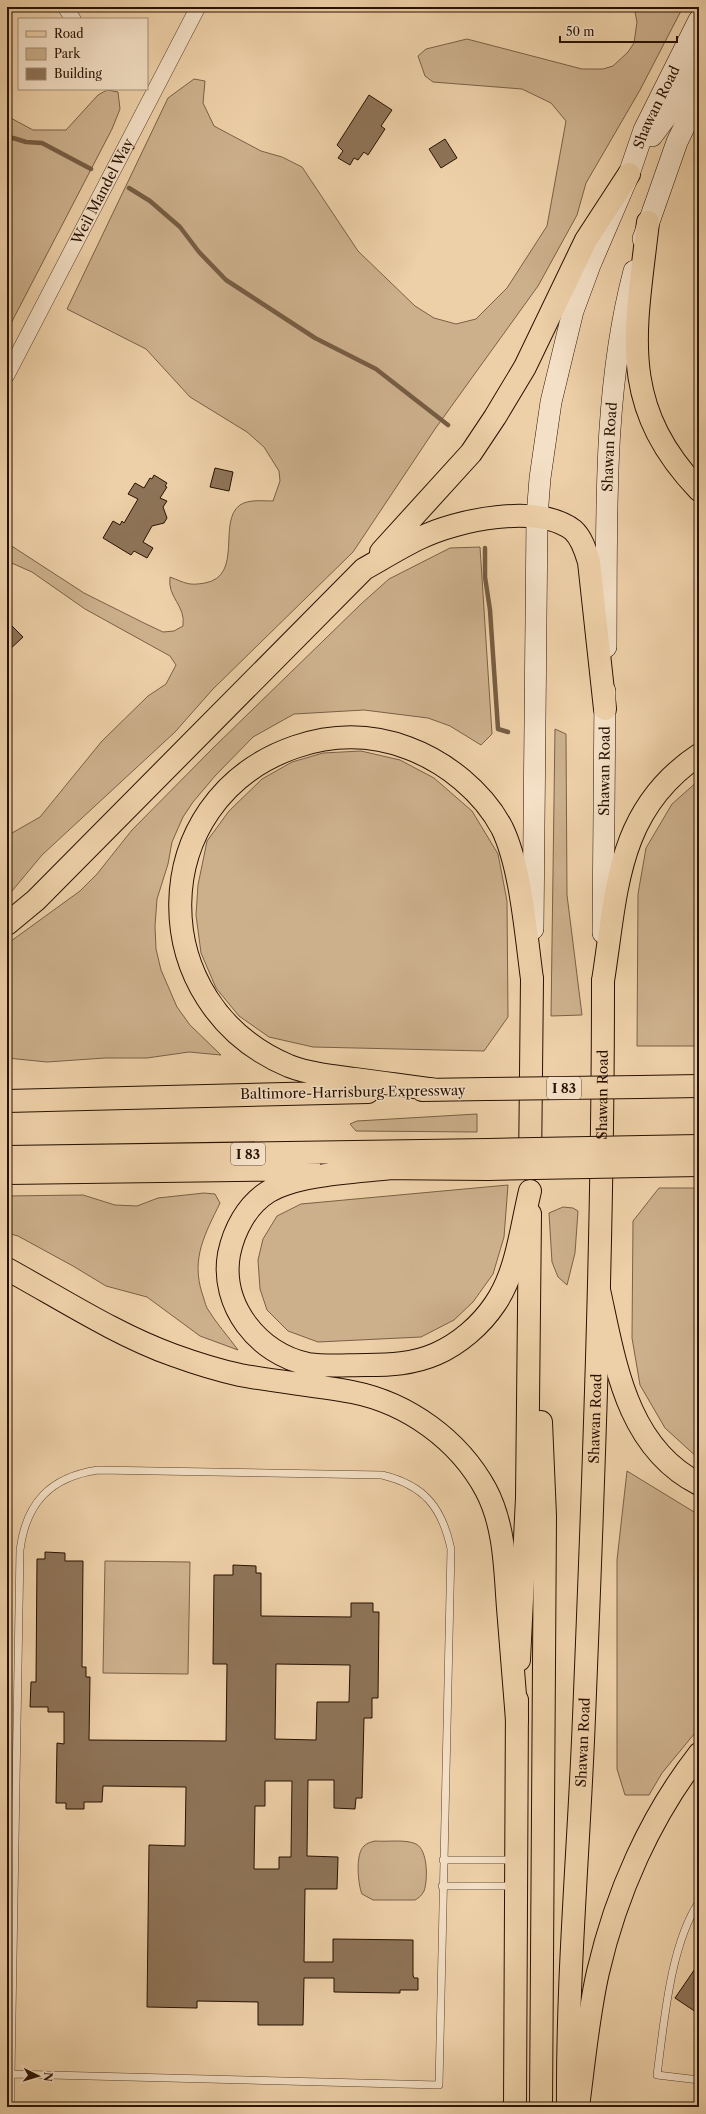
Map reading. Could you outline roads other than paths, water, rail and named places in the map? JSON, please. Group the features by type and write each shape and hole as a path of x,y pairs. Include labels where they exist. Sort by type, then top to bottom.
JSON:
{"main road":[{"name":"Shawan Road","path":"515,2107 516,1720 527,1498 537,517 546,435 568,331 590,265 629,174 644,130 699,20"},
{"name":"Shawan Road","path":"629,174 658,126 682,96 699,56"},
{"name":"Shawan Road","path":"568,2107 576,1882 584,1720 599,1290 609,434 615,376 626,309 648,222 676,142 699,96"},
{"path":"7,924 36,900 364,570 462,464 487,429 525,367 586,240 629,174"},
{"path":"648,222 636,345 639,380 647,411 658,436 673,461 699,490"},
{"path":"364,570 419,538 442,529 479,520 522,516 537,517 565,526 574,531 583,544 589,562 605,709"},
{"path":"436,1090 311,1073 290,1066 270,1057 248,1043 227,1024 208,1002 188,958 180,916 180,893 184,871 197,832 209,812 224,792 258,764 282,752 307,743 329,738 350,736 376,739 420,752 440,763 475,792 502,828 511,853 517,882 532,979"},
{"path":"602,982 621,866 630,838 650,802 662,785 699,755"},
{"path":"673,1086 699,1083"},
{"name":"Baltimore-Harrisburg Expressway","path":"7,1100 436,1090 699,1086"},
{"name":"I 83","path":"7,1157 488,1159 643,1156 699,1146"},
{"path":"643,1156 699,1165"},
{"path":"488,1159 391,1168 286,1183 268,1192 252,1206 240,1222 231,1243 227,1264 229,1282 235,1304 246,1324 258,1339 274,1351 307,1364 324,1366 399,1364 435,1354 454,1344 482,1320 495,1304 512,1267 530,1191"},
{"path":"7,1173 391,1168"},
{"path":"7,1269 136,1339 171,1355 239,1375 352,1392 380,1400 408,1412 432,1428 448,1442 472,1468 486,1491 497,1520 504,1550 516,1720"},
{"path":"530,1290 543,1444 545,1516 541,2107"},
{"path":"599,1290 619,1378 630,1409 641,1429 656,1450 673,1466 699,1484"},
{"path":"578,2107 590,2016 598,1972 615,1916 631,1872 650,1832 671,1795 699,1754"}],"street":[{"path":"66,7 72,18"},
{"name":"Weil Mandel Way","path":"152,81 198,7"},
{"name":"Weil Mandel Way","path":"7,375 148,90"}],"lane":[{"path":"11,2074 439,2085 450,1549 446,1527 438,1513 415,1487 399,1479 382,1475 106,1470 78,1473 61,1481 32,1508 22,1531 20,1550 11,2074 11,2107"},
{"path":"443,1860 516,1860"},
{"path":"442,1886 516,1886"},
{"path":"699,1902 684,1930 669,1990 657,2075 699,2080"}],"waterway":[{"path":"7,139 13,138 26,142 42,143 91,169"},
{"path":"129,188 150,201 180,227 199,252 226,280 315,338 376,369 448,425"},
{"path":"485,548 485,577 490,610 498,729 508,732"}]}
